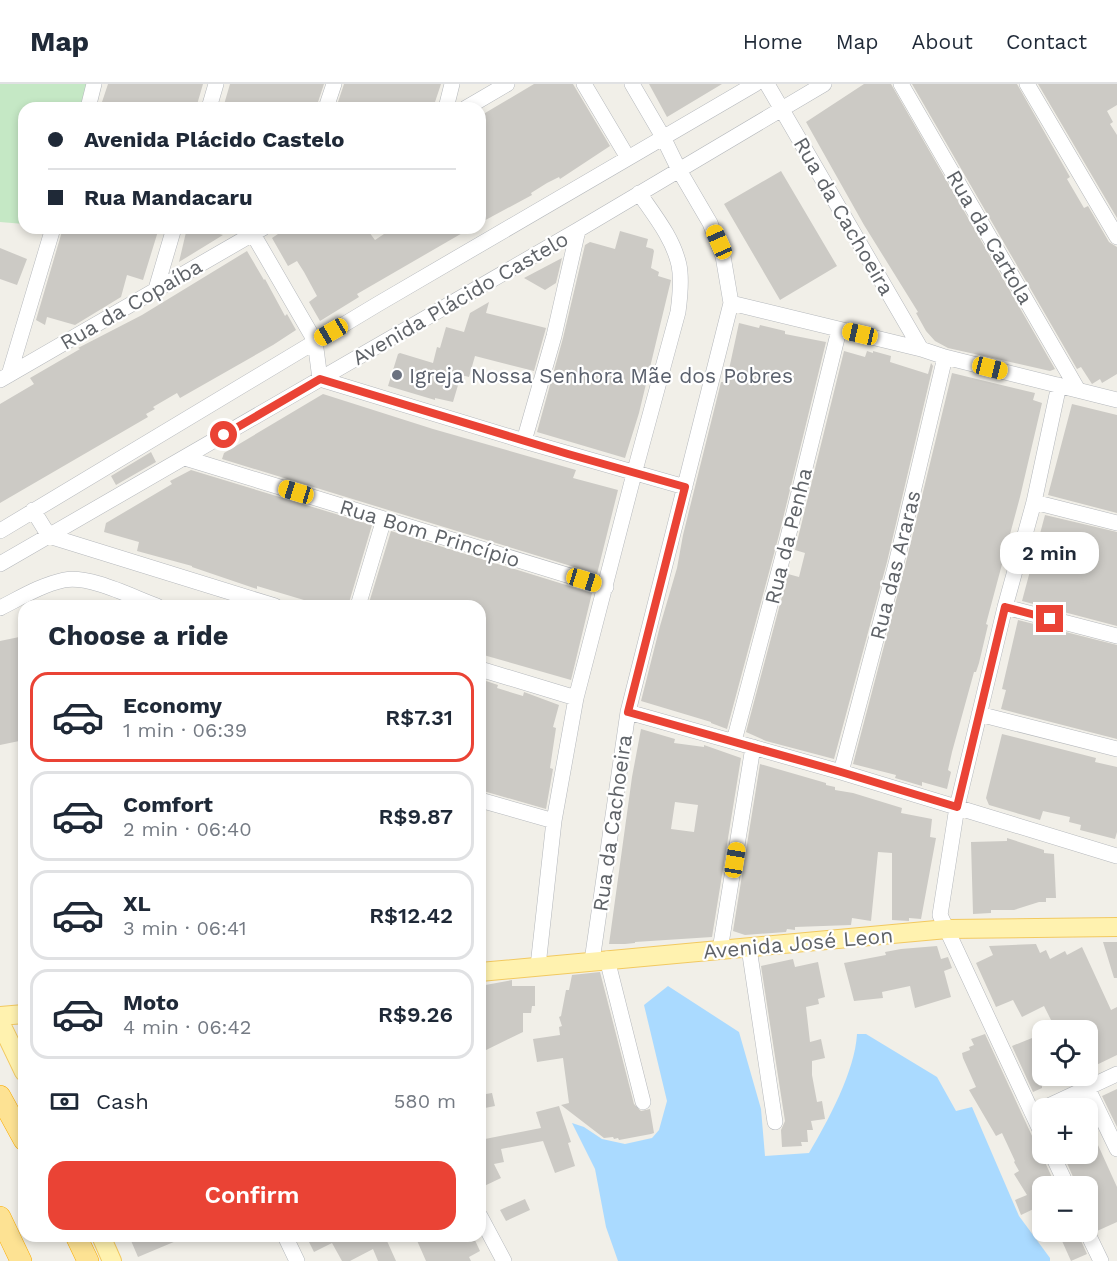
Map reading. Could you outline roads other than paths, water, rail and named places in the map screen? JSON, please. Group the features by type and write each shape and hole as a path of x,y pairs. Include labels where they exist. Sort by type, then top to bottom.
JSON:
{"highway":[{"path":"0,1096 18,1129"},
{"path":"0,1217 21,1261"},
{"path":"79,1242 88,1261"}],"main road":[{"name":"Avenida José Leon","path":"486,971 947,929 1117,927"},
{"path":"0,1016 18,1014"},
{"path":"0,1022 18,1060"},
{"path":"104,1242 112,1261"}],"street":[{"path":"90,102 94,84"},
{"path":"211,102 216,84"},
{"path":"328,102 334,84"},
{"path":"448,102 452,84"},
{"path":"476,102 507,84"},
{"path":"584,84 631,156"},
{"name":"Rua da Cachoeira","path":"592,961 628,712 681,486 731,303 719,242 710,223 675,172 632,84"},
{"name":"Avenida Plácido Castelo","path":"0,531 315,341 754,84"},
{"name":"Rua da Cachoeira","path":"767,84 921,349"},
{"name":"Avenida Plácido Castelo","path":"0,564 578,230 824,84"},
{"name":"Rua da Cartola","path":"901,84 1078,390"},
{"path":"1027,84 1117,237"},
{"path":"544,965 554,821 576,698 678,312 681,288 679,264 644,190"},
{"path":"524,441 554,336 578,230"},
{"path":"4,378 51,234"},
{"path":"156,289 172,234"},
{"name":"Rua da Copaíba","path":"4,378 253,234"},
{"path":"260,234 315,341 320,379 634,474 681,486"},
{"path":"731,303 1114,397"},
{"name":"Rua da Penha","path":"734,741 788,537 839,330"},
{"name":"Rua das Araras","path":"841,772 896,564 945,357"},
{"path":"1034,1098 940,915 957,807 1005,607 1034,502 1059,385"},
{"name":"Rua Bom Princípio","path":"185,458 606,587"},
{"path":"1034,502 1117,523"},
{"path":"33,510 49,536 234,600"},
{"path":"360,600 384,519"},
{"path":"0,609 46,586 64,580 93,583 140,600"},
{"path":"1005,607 1117,636"},
{"path":"486,671 576,698"},
{"path":"628,712 841,772 1117,856"},
{"path":"979,714 1117,749"},
{"path":"720,950 753,747"},
{"path":"486,802 554,821"},
{"path":"749,948 775,1122"},
{"path":"592,961 643,1102"},
{"path":"1066,1098 1117,1074"},
{"path":"1087,1088 1117,1149"},
{"path":"486,1227 504,1261"},
{"path":"288,1242 297,1261"},
{"path":"1092,1242 1101,1261"}],"water":[{"path":"668,986 739,1032 761,1109 765,1156 809,1153 846,1079 857,1034 866,1034 937,1077 956,1111 972,1107 1019,1216 1032,1234 1032,1242 1038,1242 1050,1261 618,1261 606,1227 595,1169 572,1123 584,1127 602,1139 625,1144 652,1138 659,1130 667,1101 644,1005"}],"place":[{"name":"Igreja Nossa Senhora Mãe dos Pobres","path":"397,375"}]}
